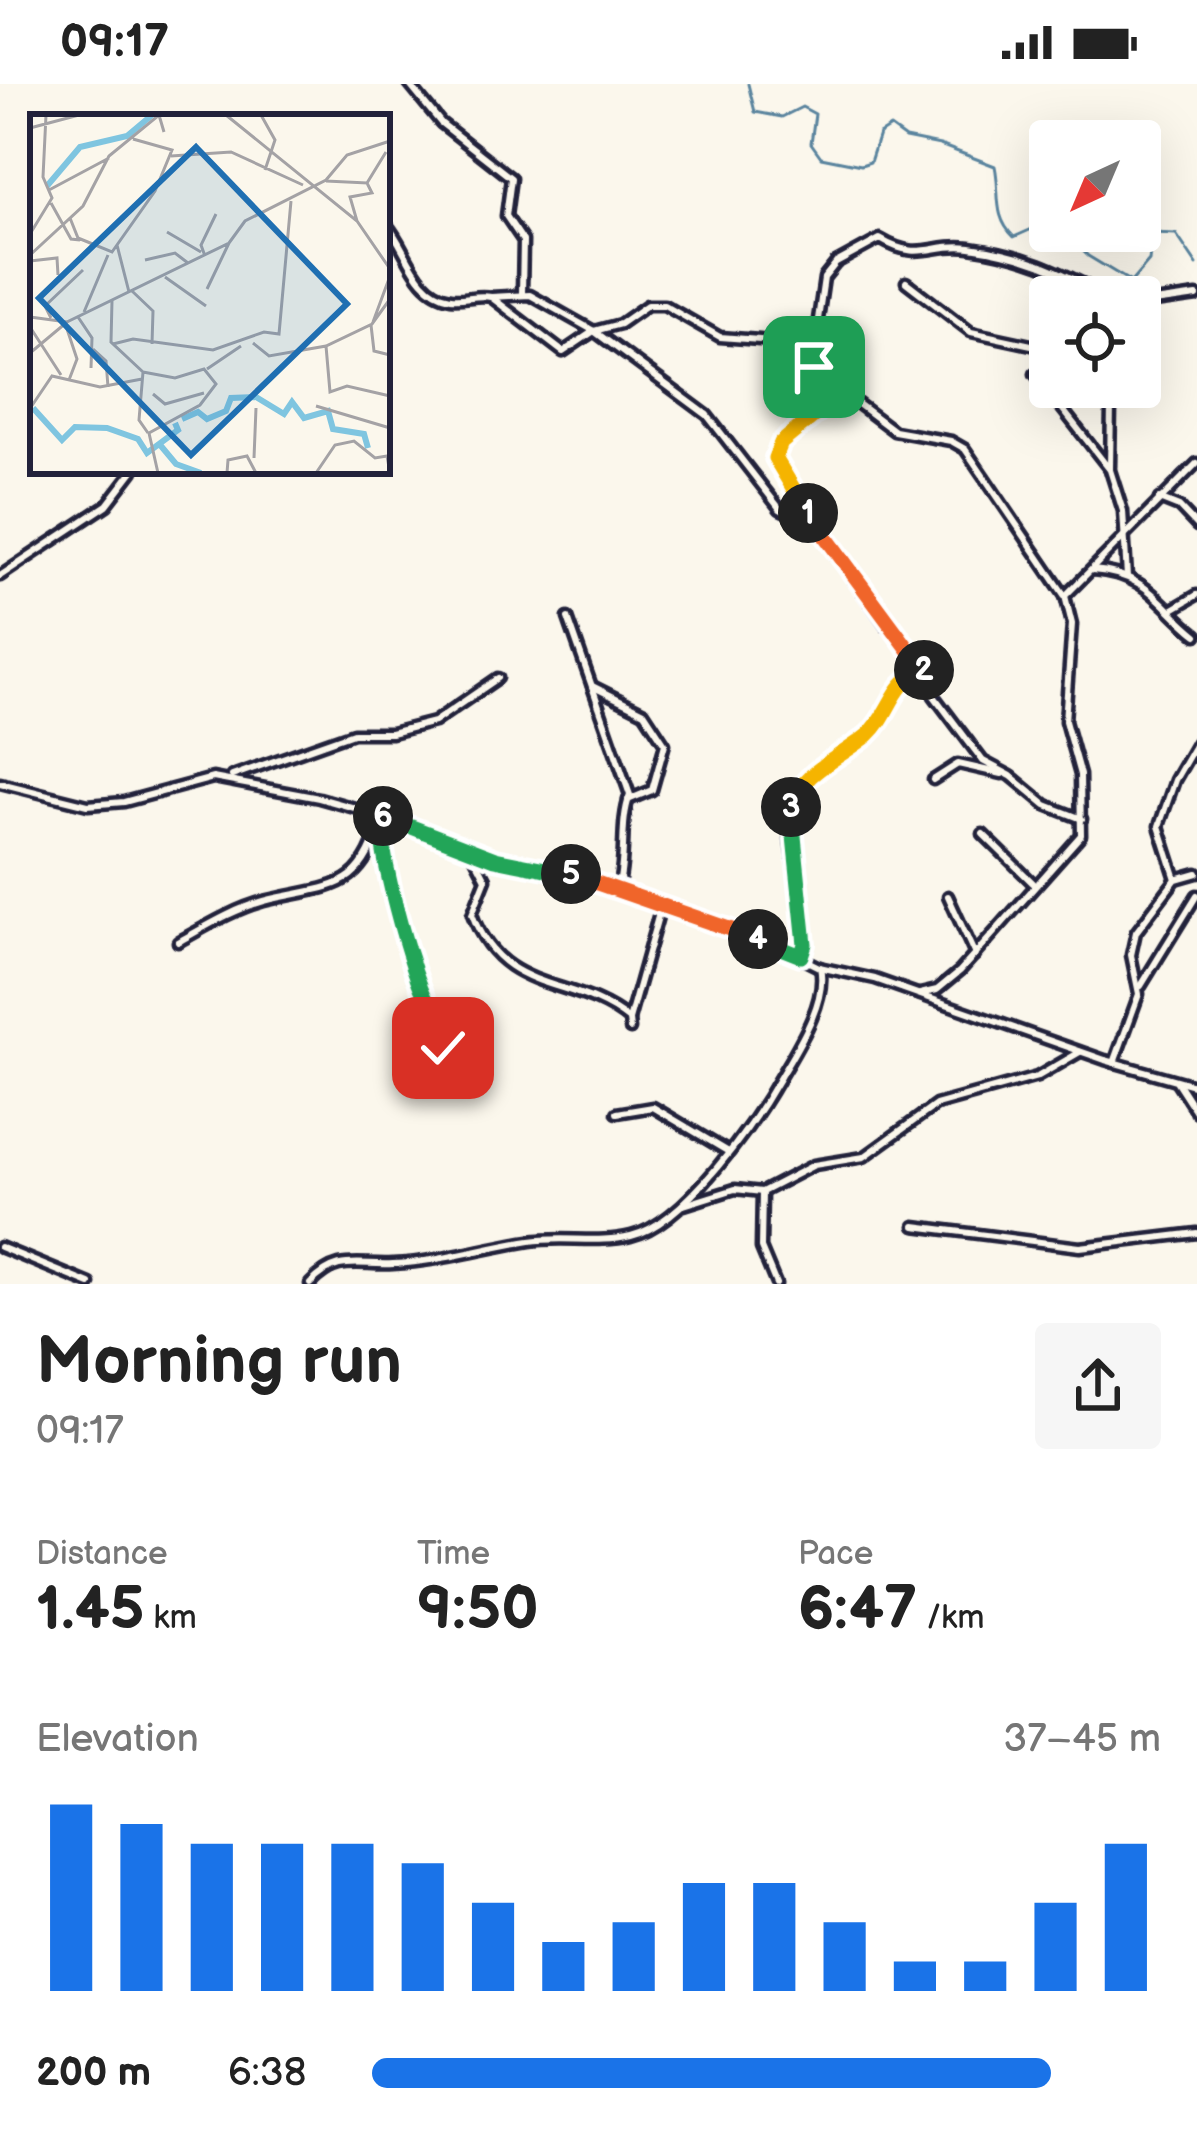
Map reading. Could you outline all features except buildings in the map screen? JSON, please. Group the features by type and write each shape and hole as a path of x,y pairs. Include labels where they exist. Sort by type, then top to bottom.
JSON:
{"street":[{"path":"409,84 441,123 512,178 506,215 524,241 522,293"},
{"path":"390,230 429,288 452,299 522,293 548,302 594,331 707,415 780,509 814,525"},
{"path":"814,367 821,289 829,269 880,239 905,253 966,246 1034,258 1069,276"},
{"path":"906,282 971,332 1029,344"},
{"path":"1161,301 1197,296"},
{"path":"491,297 563,352 594,331 620,325 647,305 664,305 715,335 772,341 814,367 894,431 951,441 965,449 1065,596 1072,624 1066,649 1065,722 1080,775 1081,835 975,955 937,990 918,994"},
{"path":"841,393 781,443 775,458 814,525 925,670 934,696 982,761 1011,776 1046,806 1082,819"},
{"path":"1062,408 1111,470"},
{"path":"1111,408 1111,470 1125,535 1127,577"},
{"path":"1065,596 1076,579 1091,570 1197,463"},
{"path":"0,576 107,505 131,474"},
{"path":"1159,499 1179,506 1197,526"},
{"path":"1091,570 1127,577 1173,609 1197,634"},
{"path":"1173,609 1197,595"},
{"path":"568,618 620,757 628,800 626,861 618,890"},
{"path":"801,956 805,932 791,833 793,799 810,777 879,724 906,677 925,670"},
{"path":"0,783 104,806 168,786 229,778 353,733 391,733 434,722 498,679"},
{"path":"591,685 644,712 664,744 652,790 628,800"},
{"path":"1176,878 1160,826 1175,780 1197,742"},
{"path":"933,780 958,764 1011,776"},
{"path":"229,778 382,815 470,848 618,890 801,956 819,967 918,994 1114,1063 1193,1086 1197,1076"},
{"path":"178,942 254,905 326,890 353,877 373,851 382,815"},
{"path":"377,833 403,919 409,961 447,1037 441,1058"},
{"path":"983,834 1033,884"},
{"path":"470,848 486,879 472,914 487,945 539,983 601,1003 630,1024 661,906"},
{"path":"1139,989 1131,956 1136,932 1176,878 1197,873"},
{"path":"1114,1063 1139,989 1197,895"},
{"path":"948,896 975,955"},
{"path":"310,1284 331,1265 351,1260 390,1265 536,1240 628,1237 653,1227 681,1206 769,1097 796,1050 823,985 819,967"},
{"path":"681,1206 735,1189 762,1192 814,1165 864,1157 936,1105 1037,1077 1081,1052"},
{"path":"1177,1082 1197,1113"},
{"path":"617,1113 653,1107 727,1151"},
{"path":"762,1192 761,1248 776,1284"},
{"path":"915,1226 1080,1247 1197,1232"},
{"path":"0,1247 90,1284"}],"waterway":[{"path":"748,84 755,112 782,117 802,107 815,114 811,143 821,157 861,165 870,162 879,134 890,127 905,138 940,145 995,166 1000,212 1007,229 1014,237 1029,230"},
{"path":"1161,233 1176,234 1197,265"},
{"path":"1084,252 1131,282 1149,261 1150,252"}],"route":[{"path":"443,1048 447,1037 419,987 406,950 403,919 377,833 382,815 495,859 612,887 801,956 805,932 791,833 793,799 810,777 879,724 906,677 925,670 854,582 775,458 781,443 841,393 814,367"}]}
